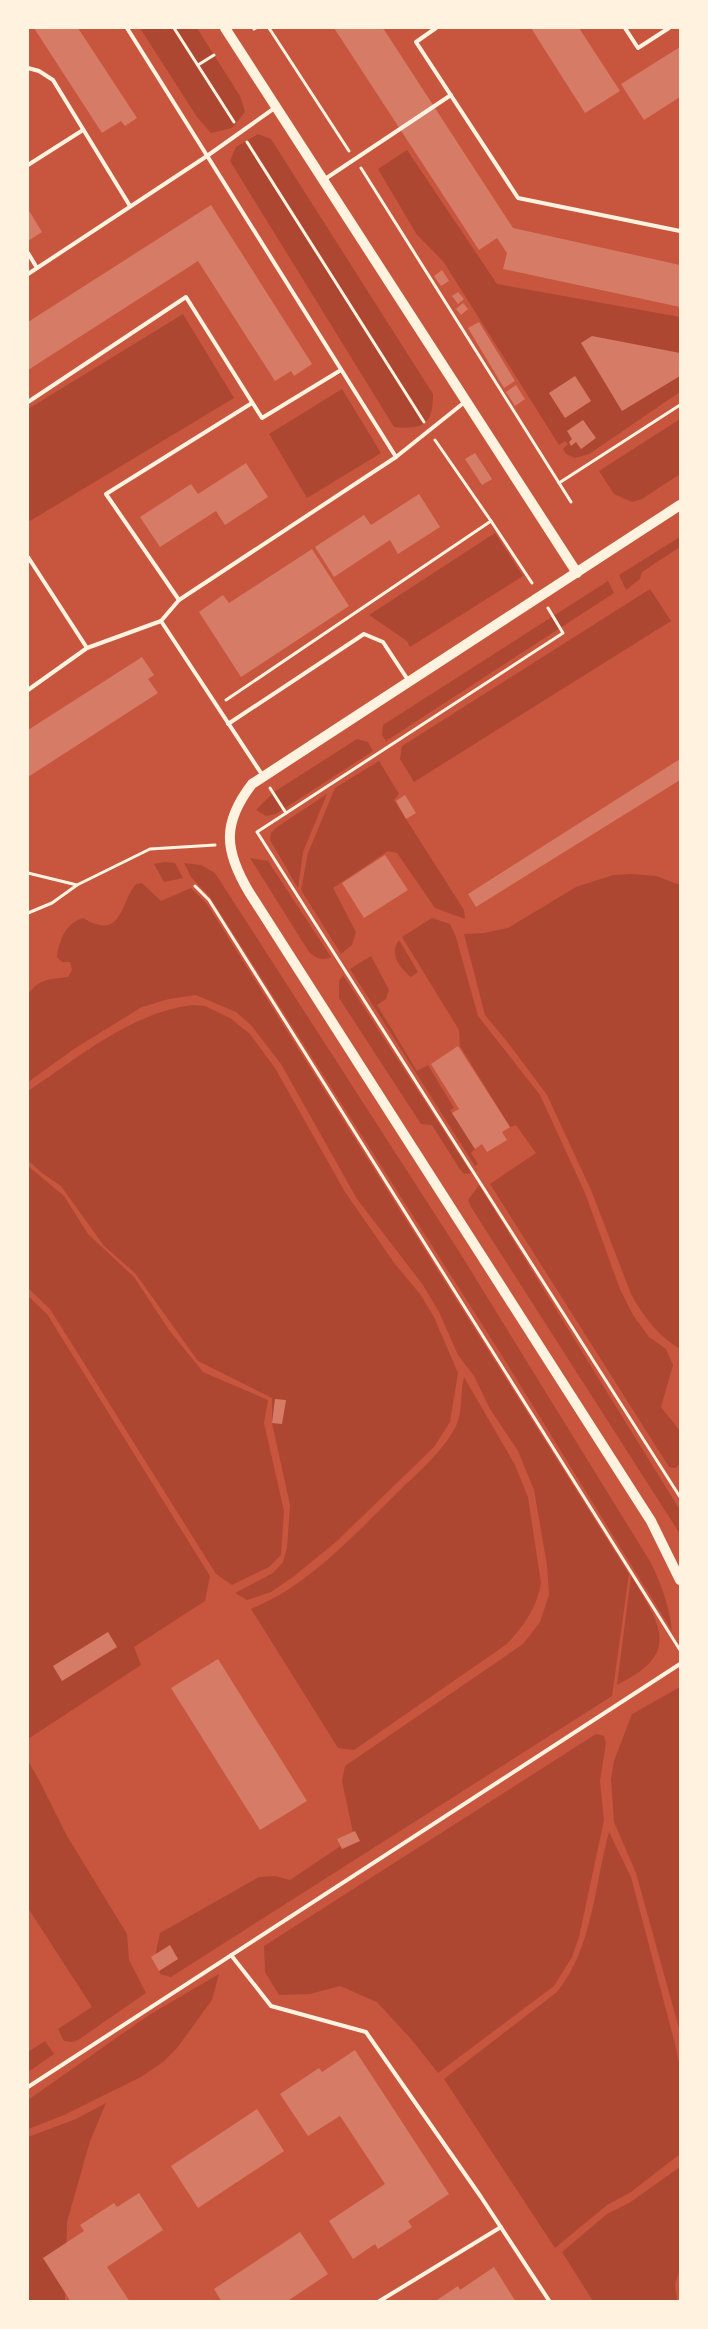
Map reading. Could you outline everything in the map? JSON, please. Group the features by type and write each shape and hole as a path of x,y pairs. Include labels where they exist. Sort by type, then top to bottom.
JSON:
{"main road":[{"path":"225,28 577,573"},
{"path":"680,505 252,784 240,799 233,814 228,844 239,875 249,892 651,1521 680,1580"}],"lane":[{"path":"127,28 396,457"},
{"path":"436,28 416,42 518,198 680,231"},
{"path":"625,28 638,48 669,28"},
{"path":"28,68 39,70 53,80 130,206"},
{"path":"323,180 451,95"},
{"path":"28,274 207,156 276,107"},
{"path":"28,165 84,130"},
{"path":"28,253 37,268"},
{"path":"28,402 186,297 262,418 341,370"},
{"path":"28,690 87,648 161,621 180,600 396,457 428,429 466,401"},
{"path":"180,600 106,494 252,402"},
{"path":"28,557 87,648"},
{"path":"161,621 263,777"},
{"path":"228,724 364,634 383,642 409,682"},
{"path":"28,2087 680,1664"},
{"path":"231,1955 271,2006 366,2032 501,2227 550,2302"},
{"path":"378,2302 501,2227"}],"path":[{"path":"174,28 428,429 491,521 563,634 257,832 680,1497"},
{"path":"269,28 354,158 571,502"},
{"path":"198,65 214,55"},
{"path":"559,483 680,404"},
{"path":"217,706 491,521"},
{"path":"263,777 286,813"},
{"path":"28,913 52,903 77,885 150,849 228,844"},
{"path":"28,873 77,885"},
{"path":"194,886 209,900 679,1642 680,1650"}],"shaded area":[{"path":"140,28 197,28 240,96 245,112 232,128 211,133 197,117"},
{"path":"258,134 271,139 433,394 433,404 429,418 420,426 394,427 230,161 236,147"},
{"path":"407,150 497,284 680,317 680,392 589,454 575,458 566,454 563,449 568,444 565,441 559,445 443,261 417,235 378,169"},
{"path":"183,314 234,398 30,521 28,517 28,409"},
{"path":"342,389 381,453 307,498 269,434"},
{"path":"680,419 680,474 642,499 632,502 614,494 599,471"},
{"path":"495,533 523,576 410,647 407,641 369,615"},
{"path":"680,537 680,547 642,572 640,579 626,590 619,575"},
{"path":"608,581 614,593 386,741 382,735 383,725"},
{"path":"650,589 671,621 414,782 400,759 402,746"},
{"path":"357,739 368,742 373,751 276,814 266,816 256,810 274,792"},
{"path":"379,761 399,794 394,800 464,910 465,919 435,908 397,853 388,851 333,888 356,932 352,945 341,954 301,890 308,853 335,788"},
{"path":"327,794 303,852 298,888 270,840 271,833"},
{"path":"250,858 268,861 331,957 320,959 309,952"},
{"path":"175,863 183,878 164,882 154,864"},
{"path":"184,863 201,865 215,873 460,1253 651,1563 665,1596 672,1631 499,1351 210,897 191,877"},
{"path":"613,875 656,876 680,885 680,1349 658,1332 646,1318 631,1294 591,1190 547,1095 485,1015 464,934 484,933 508,928 576,887"},
{"path":"142,883 161,901 191,888 207,904 629,1574 612,1696 171,1977 160,1974 156,1952 160,1933 259,1877 275,1876 290,1880 354,1837 342,1781 345,1766 523,1644 540,1622 549,1595 547,1565 534,1490 518,1451 490,1409 474,1376 458,1355 439,1312 423,1285 357,1199 281,1064 251,1025 236,1012 196,995 169,999 142,1007 77,1047 28,1082 28,995 40,983 50,979 68,977 72,970 70,962 62,962 57,957 64,933 72,924 83,918 96,924 106,925 113,923 123,909 136,884"},
{"path":"432,918 450,924 456,937 478,1016 540,1095 585,1193 620,1289 633,1315 649,1337 666,1349 673,1365 661,1407 680,1431 680,1464 675,1468 669,1467 490,1184 536,1153 516,1125 510,1127 460,1046 459,1030 402,937"},
{"path":"399,940 418,972 411,977 399,965 395,955 396,945"},
{"path":"371,956 389,990 386,999 377,1005 417,1071 428,1065 454,1108 450,1110 475,1149 471,1153 478,1164 475,1166 350,969"},
{"path":"343,975 471,1173 464,1174 459,1168 432,1125 421,1124 339,998 339,981"},
{"path":"192,1005 205,1006 230,1018 250,1034 275,1068 345,1192 395,1264 420,1294 434,1317 458,1373 450,1422 434,1447 336,1542 293,1577 271,1592 247,1600 235,1593 273,1573 283,1562 287,1548 290,1505 272,1423 272,1398 198,1361 135,1273 104,1246 61,1186 42,1173 30,1162 28,1157 28,1091 86,1051 126,1027 147,1017"},
{"path":"28,1166 64,1196 88,1234 134,1277 169,1330 203,1372 268,1400 264,1423 284,1511 281,1555 269,1567 232,1585 216,1574 50,1309 28,1288"},
{"path":"479,1185 680,1510 680,1534 471,1207 468,1200"},
{"path":"28,1296 47,1314 210,1576 205,1601 134,1647 141,1665 28,1739"},
{"path":"464,1377 515,1465 528,1497 541,1583 539,1592 533,1608 524,1623 507,1644 354,1750 338,1748 251,1609 292,1587 329,1559 437,1454 456,1426 461,1408"},
{"path":"631,1576 651,1610 660,1637 658,1650 651,1662 617,1685"},
{"path":"680,1687 680,2032 636,1873 614,1822 611,1779 614,1761 632,1714"},
{"path":"596,1734 604,1736 606,1743 600,1781 604,1820 579,1937 572,1957 554,1986 438,2073 411,2039 377,2002 340,1986 310,1994 279,1995 265,1972 264,1946"},
{"path":"28,1761 67,1836 127,1934 129,1960 146,1993 78,2040 72,2042 64,2041 58,2029 92,2007 28,1908"},
{"path":"609,1832 631,1877 675,2044 680,2067 680,2154 631,2192 607,2205 555,2248 444,2079 557,1992 578,1956 585,1936"},
{"path":"219,1974 212,2000 177,2048 163,2062 141,2077 64,2115 28,2129 28,2100 149,2015"},
{"path":"45,2041 54,2054 28,2072 28,2052"},
{"path":"106,2103 90,2141 67,2222 65,2301 28,2302 28,2137 76,2119"},
{"path":"680,2167 680,2269 675,2284 677,2301 593,2301 562,2252 607,2214 629,2203"}],"building":[{"path":"34,28 78,28 137,118 125,126 121,121 102,133"},
{"path":"334,28 383,28 513,228 680,265 680,307 503,269 507,253 497,238 479,250"},
{"path":"531,28 579,28 620,91 585,113"},
{"path":"680,47 680,97 644,120 621,84"},
{"path":"211,205 312,364 294,376 291,371 275,381 198,261 28,370 28,322"},
{"path":"28,209 42,232 28,241"},
{"path":"442,270 449,281 441,286 434,276"},
{"path":"458,292 464,299 458,304 452,296"},
{"path":"463,303 468,309 461,315 456,309"},
{"path":"479,322 515,381 504,388 468,328"},
{"path":"592,336 680,353 680,376 622,411 581,343"},
{"path":"575,376 591,401 565,418 549,393"},
{"path":"516,385 525,399 515,406 506,392"},
{"path":"583,420 596,438 581,449 576,442 571,446 569,442 572,439 567,431"},
{"path":"475,453 492,479 482,485 465,459"},
{"path":"246,463 268,497 225,525 216,511 160,547 140,517 191,484 198,494"},
{"path":"419,494 440,527 398,554 390,540 334,577 315,547 364,515 371,525"},
{"path":"312,549 349,606 241,677 199,612 223,595 229,603"},
{"path":"142,657 154,675 148,679 158,693 28,777 28,730"},
{"path":"680,759 680,780 476,907 468,894"},
{"path":"405,795 416,813 406,819 396,801"},
{"path":"385,855 408,890 364,918 342,883"},
{"path":"458,1046 510,1127 502,1132 507,1140 487,1152 482,1144 475,1149 452,1113 459,1109 431,1064"},
{"path":"275,1399 286,1400 282,1424 272,1423"},
{"path":"108,1632 117,1647 62,1681 53,1666"},
{"path":"218,1659 307,1801 260,1830 171,1688"},
{"path":"355,1831 360,1841 342,1849 337,1839"},
{"path":"170,1945 178,1959 159,1971 151,1957"},
{"path":"355,2050 449,2194 408,2221 412,2227 378,2249 375,2244 353,2259 329,2221 385,2184 340,2116 308,2136 280,2094 319,2068 322,2072"},
{"path":"257,2109 284,2151 198,2208 171,2166"},
{"path":"139,2193 163,2230 107,2267 130,2302 71,2302 43,2258 84,2231 80,2225 114,2203 117,2207"},
{"path":"300,2232 328,2274 286,2302 222,2302 214,2289"},
{"path":"494,2267 516,2302 434,2302 458,2286 460,2290"}]}
